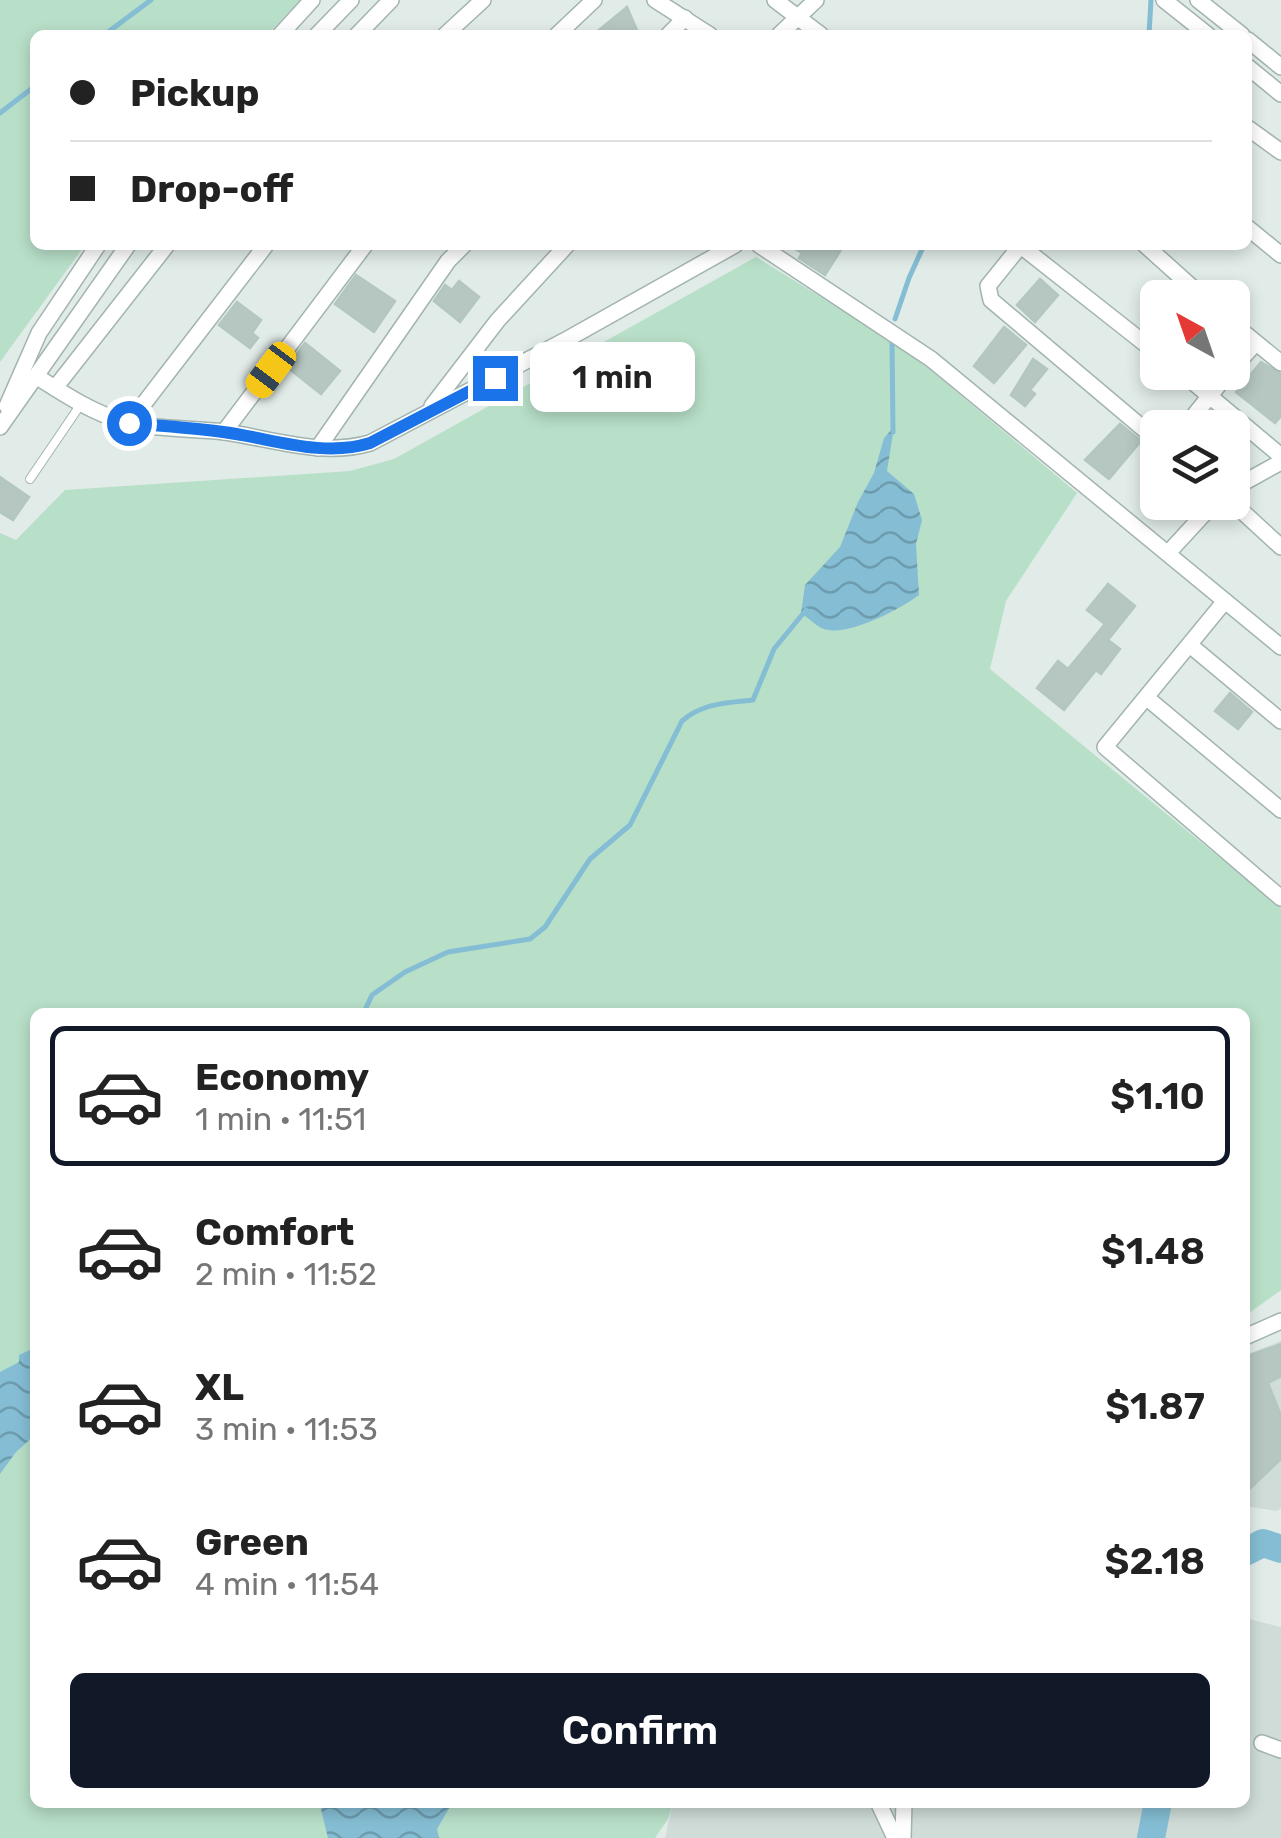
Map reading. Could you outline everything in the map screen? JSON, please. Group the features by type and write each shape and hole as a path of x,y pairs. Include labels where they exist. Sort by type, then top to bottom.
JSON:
{"street":[{"path":"285,30 312,0"},
{"path":"323,30 350,0"},
{"path":"362,30 392,0"},
{"path":"450,30 482,0"},
{"path":"562,30 594,0"},
{"path":"654,0 703,30"},
{"path":"774,0 815,30"},
{"path":"784,30 816,0"},
{"path":"1164,0 1202,30"},
{"path":"1198,0 1236,30"},
{"path":"673,30 685,18"},
{"path":"1252,43 1281,66"},
{"path":"1252,70 1281,94"},
{"path":"1252,131 1281,152"},
{"path":"1252,231 1281,255"},
{"path":"0,426 16,380 39,334 95,250"},
{"path":"0,426 124,250"},
{"path":"55,388 163,250"},
{"path":"129,423 262,250"},
{"path":"224,432 360,250"},
{"path":"318,448 459,250"},
{"path":"427,414 498,320 562,250"},
{"path":"36,376 81,404 129,423 350,449 370,443 564,342 726,250"},
{"path":"767,250 931,359 1281,647"},
{"path":"1018,250 988,286 991,300 1140,427"},
{"path":"1026,250 1140,340"},
{"path":"1151,250 1184,280"},
{"path":"1250,339 1281,363"},
{"path":"1250,349 1255,344"},
{"path":"1204,390 1281,459 1250,477"},
{"path":"1197,410 1213,390"},
{"path":"1250,518 1281,546"},
{"path":"1169,552 1198,520"},
{"path":"1226,601 1106,742 1106,750 1281,898"},
{"path":"1191,646 1281,722"},
{"path":"1147,698 1281,810"},
{"path":"1250,1336 1281,1321"},
{"path":"1262,1743 1281,1750"},
{"path":"878,1808 895,1838"},
{"path":"903,1838 904,1808"}],"lane":[{"path":"30,479 81,404"}],"shaded area":[{"path":"1281,1341 1281,1508 1277,1511 1250,1507 1250,1353"},
{"path":"1250,1619 1281,1627 1281,1838 665,1838 672,1808 1250,1808"}],"green space":[{"path":"0,0 300,0 272,30 30,30 30,250 81,250 0,362"},
{"path":"756,257 904,348 1077,493 1006,601 990,669 1281,908 1281,1290 1250,1312 1250,1008 30,1008 30,1808 671,1808 655,1838 0,1838 0,533 16,540 65,490 350,471 394,459"}],"water":[{"path":"894,427 887,471 914,494 922,520 916,544 919,595 857,626 843,630 821,628 801,613 805,585 840,547 874,473 884,438"},
{"path":"30,1350 30,1439 0,1474 0,1372 19,1362 19,1355"},
{"path":"449,1808 437,1829 439,1838 328,1838 321,1809"}],"building":[{"path":"627,7 637,30 599,30"},
{"path":"797,250 841,250 825,275 799,258 802,253"},
{"path":"356,275 395,301 374,332 335,304"},
{"path":"1040,279 1058,295 1035,322 1017,305"},
{"path":"459,281 479,297 460,322 434,301 445,285 452,290"},
{"path":"237,302 261,320 252,333 258,338 250,348 219,325"},
{"path":"1004,327 1026,345 994,383 974,366"},
{"path":"305,343 340,371 321,394 287,367"},
{"path":"1033,359 1047,369 1030,390 1035,394 1025,406 1011,395"},
{"path":"1261,362 1281,374 1281,416 1275,423 1236,392 1250,390 1250,375"},
{"path":"1120,424 1140,440 1109,479 1085,460"},
{"path":"0,477 29,497 13,520 0,512"},
{"path":"1108,584 1135,606 1108,640 1120,649 1101,674 1096,670 1064,710 1037,688 1058,661 1068,669 1105,624 1087,610"},
{"path":"1230,693 1252,712 1238,729 1215,711"},
{"path":"1281,1344 1281,1376 1268,1383 1281,1416 1281,1459 1250,1488 1250,1355"}],"waterway":[{"path":"111,30 151,0"},
{"path":"1149,30 1151,0"},
{"path":"0,113 30,90"},
{"path":"895,319 922,250"},
{"path":"892,340 893,432"},
{"path":"366,1008 372,995 405,972 448,952 530,939 545,927 590,859 630,825 682,721 707,707 753,700 774,649 806,610"},
{"path":"1250,1550 1263,1543 1281,1549"},
{"path":"1151,1838 1157,1808"}],"route":[{"path":"129,423 350,449 370,443 495,378"}]}
